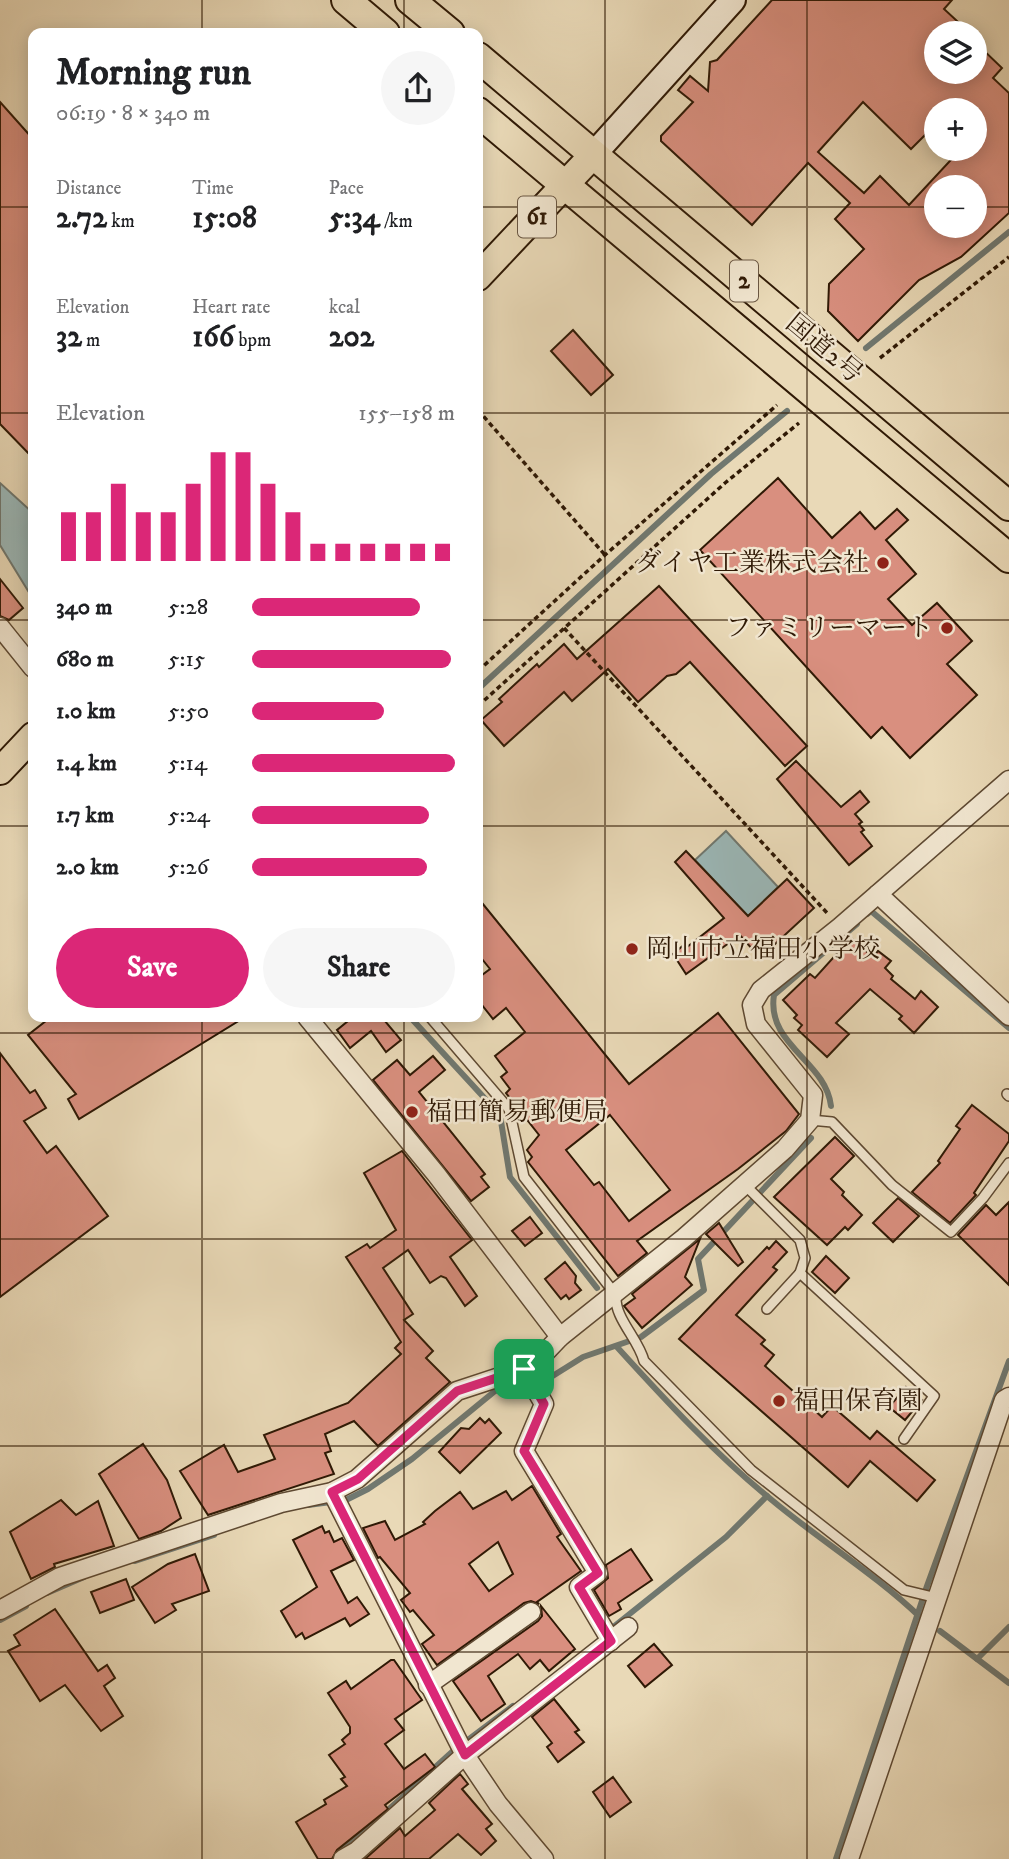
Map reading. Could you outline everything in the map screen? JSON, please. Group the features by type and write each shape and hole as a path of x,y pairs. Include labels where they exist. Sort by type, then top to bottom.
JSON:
{"highway":[{"path":"346,0 379,28"},
{"path":"410,0 444,28"},
{"name":"国道2号","path":"483,61 1009,506"},
{"name":"国道2号","path":"483,116 1009,558"}],"main road":[{"path":"594,154 733,0"},
{"name":"61","path":"483,272 594,154"},
{"path":"0,771 28,741"}],"street":[{"path":"0,627 28,662"},
{"path":"0,1610 60,1577 281,1503 335,1500 457,1391 531,1381 561,1337 749,1189 810,1120 813,1095 756,1024 752,1004 761,990 840,927 1009,780"},
{"path":"878,894 1009,1016"},
{"path":"311,1022 436,1174 561,1337"},
{"path":"531,1381 544,1404 524,1451 598,1573 579,1587 608,1636"},
{"path":"849,1859 934,1597 1004,1400 1009,1397"},
{"path":"335,1500 462,1750 491,1795 544,1859"},
{"path":"428,1685 531,1612"},
{"path":"343,1859 357,1851 462,1750 608,1636 628,1627"}],"lane":[{"path":"434,1022 509,1109 524,1177 616,1295 615,1307 640,1347 644,1361 751,1469 904,1590 934,1597"},
{"path":"810,1120 832,1122 892,1185 951,1232 977,1200 983,1198 1009,1163"},
{"path":"749,1189 800,1240 805,1258 800,1273 766,1309"},
{"path":"800,1273 934,1396 904,1439"}],"path":[{"path":"880,358 1009,257"},
{"path":"483,666 605,555 778,405"},
{"path":"483,416 605,555"},
{"path":"483,701 725,483 800,423"},
{"path":"564,628 840,927"}],"water":[{"path":"0,483 28,508 28,591 0,545"},
{"path":"726,831 778,887 748,916 695,860"}],"building":[{"path":"772,0 952,0 944,9 957,21 924,21 924,84 987,84 987,54 1002,68 993,78 1009,93 1009,213 987,233 987,175 937,175 950,161 987,161 987,98 924,98 924,136 911,149 863,102 818,152 864,193 880,176 909,205 924,189 924,238 982,238 961,257 919,280 858,341 828,311 829,284 864,249 835,219 850,203 808,163 752,225 661,141 661,136 693,102 678,90 690,76 708,91 710,62 717,60"},
{"path":"0,102 28,133 28,453 0,424"},
{"path":"573,330 613,375 591,395 551,351"},
{"path":"778,478 832,538 860,512 875,529 897,509 908,520 886,540 916,574 888,599 912,625 937,603 972,641 947,664 977,695 910,758 882,727 871,738 700,550"},
{"path":"0,579 23,608 9,620 0,616"},
{"path":"659,586 807,746 785,766 690,662 676,674 667,676 638,702 608,669 572,701 564,692 504,746 483,722 483,718 502,702 499,699 537,664 539,667 564,644 577,659"},
{"path":"796,761 841,807 860,791 869,802 855,814 862,822 859,824 864,830 861,832 872,846 849,865 777,779"},
{"path":"686,851 748,916 787,879 814,908 760,958 740,935 686,974 673,954 685,944 687,947 724,918 675,862"},
{"path":"483,904 629,1084 718,1013 799,1114 786,1131 738,1169 637,1241 647,1253 618,1276 528,1162 532,1157 527,1150 539,1135 506,1093 510,1089 501,1077 507,1072 495,1056 525,1032 506,1008 493,1019 483,1006 483,974 490,969 483,960","holes":["610,1115 670,1190 629,1221 599,1182 594,1185 566,1150"]},
{"path":"851,938 873,957 878,951 891,961 885,968 893,976 891,979 915,999 921,991 938,1007 914,1033 899,1019 902,1016 870,989 836,1023 849,1034 827,1057 798,1030 802,1025 794,1018 797,1015 783,1000 810,974 815,978"},
{"path":"45,1022 237,1022 79,1119 68,1099 76,1094 28,1035"},
{"path":"347,1022 386,1022 401,1040 386,1052 371,1031 350,1048 337,1030"},
{"path":"0,1053 30,1093 35,1090 46,1108 24,1121 47,1153 56,1146 108,1216 0,1297"},
{"path":"433,1056 445,1070 419,1092 485,1174 481,1177 489,1187 471,1201 373,1080 397,1060 410,1075"},
{"path":"972,1105 1009,1134 1009,1141 974,1193 976,1195 950,1223 912,1192 940,1163 938,1161 960,1129 956,1126"},
{"path":"835,1137 854,1156 831,1179 844,1192 842,1195 862,1215 848,1230 845,1227 827,1245 774,1197"},
{"path":"402,1151 472,1240 450,1257 477,1296 465,1306 446,1278 441,1276 430,1283 408,1250 383,1268 413,1314 404,1320 433,1351 426,1358 450,1382 378,1446 354,1421 325,1434 331,1451 325,1453 334,1474 208,1515 180,1471 224,1445 238,1472 275,1459 264,1435 348,1403 401,1354 395,1348 401,1342 346,1257 367,1244 370,1248 396,1230 364,1173"},
{"path":"898,1198 919,1216 893,1242 873,1223"},
{"path":"1009,1202 1009,1285 958,1235 986,1205 996,1215"},
{"path":"530,1217 542,1233 525,1246 512,1231"},
{"path":"719,1223 743,1262 738,1266 706,1234"},
{"path":"700,1239 685,1277 692,1285 642,1328 624,1306 635,1298 632,1294"},
{"path":"776,1241 787,1252 773,1267 777,1270 736,1315 765,1340 761,1344 774,1355 765,1366 822,1417 832,1406 870,1439 877,1431 935,1480 917,1501 870,1461 848,1487 679,1339 767,1247 769,1249"},
{"path":"826,1256 849,1278 835,1293 812,1272"},
{"path":"565,1262 576,1276 575,1283 581,1290 569,1299 566,1295 561,1299 545,1279"},
{"path":"906,1387 922,1400 905,1420 889,1407"},
{"path":"480,1418 485,1423 489,1419 501,1433 460,1473 439,1452 461,1428 469,1429"},
{"path":"143,1444 167,1480 181,1518 161,1531 139,1539 99,1474"},
{"path":"532,1486 561,1534 557,1537 581,1571 537,1602 539,1604 531,1601 524,1603 437,1665 422,1644 434,1635 401,1600 410,1593 380,1557 378,1558 363,1528 385,1521 395,1540 425,1524 423,1522 435,1511 460,1492 473,1509 506,1491 512,1500","holes":["498,1542 513,1574 489,1591 469,1564"]},
{"path":"61,1500 76,1515 98,1501 114,1546 54,1564 55,1567 31,1579 10,1532"},
{"path":"322,1526 325,1533 329,1531 334,1542 342,1538 354,1560 331,1571 348,1603 357,1597 369,1614 350,1626 345,1618 305,1639 302,1633 296,1637 281,1611 317,1587 293,1540"},
{"path":"631,1549 652,1580 618,1603 621,1609 609,1616 594,1590 608,1578 606,1565"},
{"path":"195,1554 209,1591 172,1604 176,1610 155,1623 132,1587 168,1564"},
{"path":"126,1579 134,1600 100,1613 91,1592"},
{"path":"541,1606 575,1649 549,1671 540,1660 530,1669 518,1654 488,1676 505,1704 481,1721 453,1681 538,1621 542,1616"},
{"path":"55,1609 98,1671 107,1665 115,1678 104,1686 123,1716 101,1731 65,1685 40,1701 8,1651 20,1645 14,1635"},
{"path":"654,1644 672,1665 645,1687 628,1666"},
{"path":"394,1660 422,1700 395,1719 404,1730 385,1744 404,1769 425,1754 435,1767 385,1805 388,1809 337,1850 332,1859 318,1859 296,1822 326,1804 324,1800 347,1786 341,1779 345,1777 329,1755 345,1744 342,1740 350,1733 350,1727 328,1693 346,1681 351,1689"},
{"path":"554,1699 579,1730 575,1732 584,1742 558,1762 547,1747 552,1743 532,1717"},
{"path":"460,1774 468,1784 462,1789 492,1824 486,1829 496,1841 481,1855 458,1834 429,1859 365,1859 400,1828 405,1836 435,1810 429,1803"},
{"path":"613,1777 631,1802 610,1817 593,1792"}],"waterway":[{"path":"866,348 1009,232"},
{"path":"483,684 711,474 787,411"},
{"path":"867,914 871,911 1009,1028"},
{"path":"831,1106 827,1090 819,1077 779,1027 774,1012 774,995 857,924"},
{"path":"415,1022 500,1115 510,1177 597,1288"},
{"path":"308,1505 346,1500 368,1489 412,1459 495,1391 515,1387 527,1392 583,1357 641,1337 704,1290 698,1259 811,1138"},
{"path":"617,1347 731,1465 791,1516 885,1586 920,1617"},
{"path":"836,1859 927,1586 1009,1361"},
{"path":"607,1632 726,1537 767,1496"},
{"path":"135,1561 214,1535"},
{"path":"47,1593 84,1577"},
{"path":"0,1620 26,1606"},
{"path":"977,1659 1009,1627"},
{"path":"940,1631 1009,1683"},
{"path":"321,1859 365,1831 452,1752 513,1706"}],"place":[{"name":"ダイヤ工業株式会社","path":"883,563"},
{"name":"ファミリーマート","path":"947,628"},
{"name":"岡山市立福田小学校","path":"632,949"},
{"name":"福田簡易郵便局","path":"412,1112"},
{"name":"福田保育園","path":"779,1401"}],"route":[{"path":"524,1369 544,1404 524,1451 598,1573 579,1587 611,1641 465,1755 332,1492 358,1479 457,1391 524,1369"}]}
